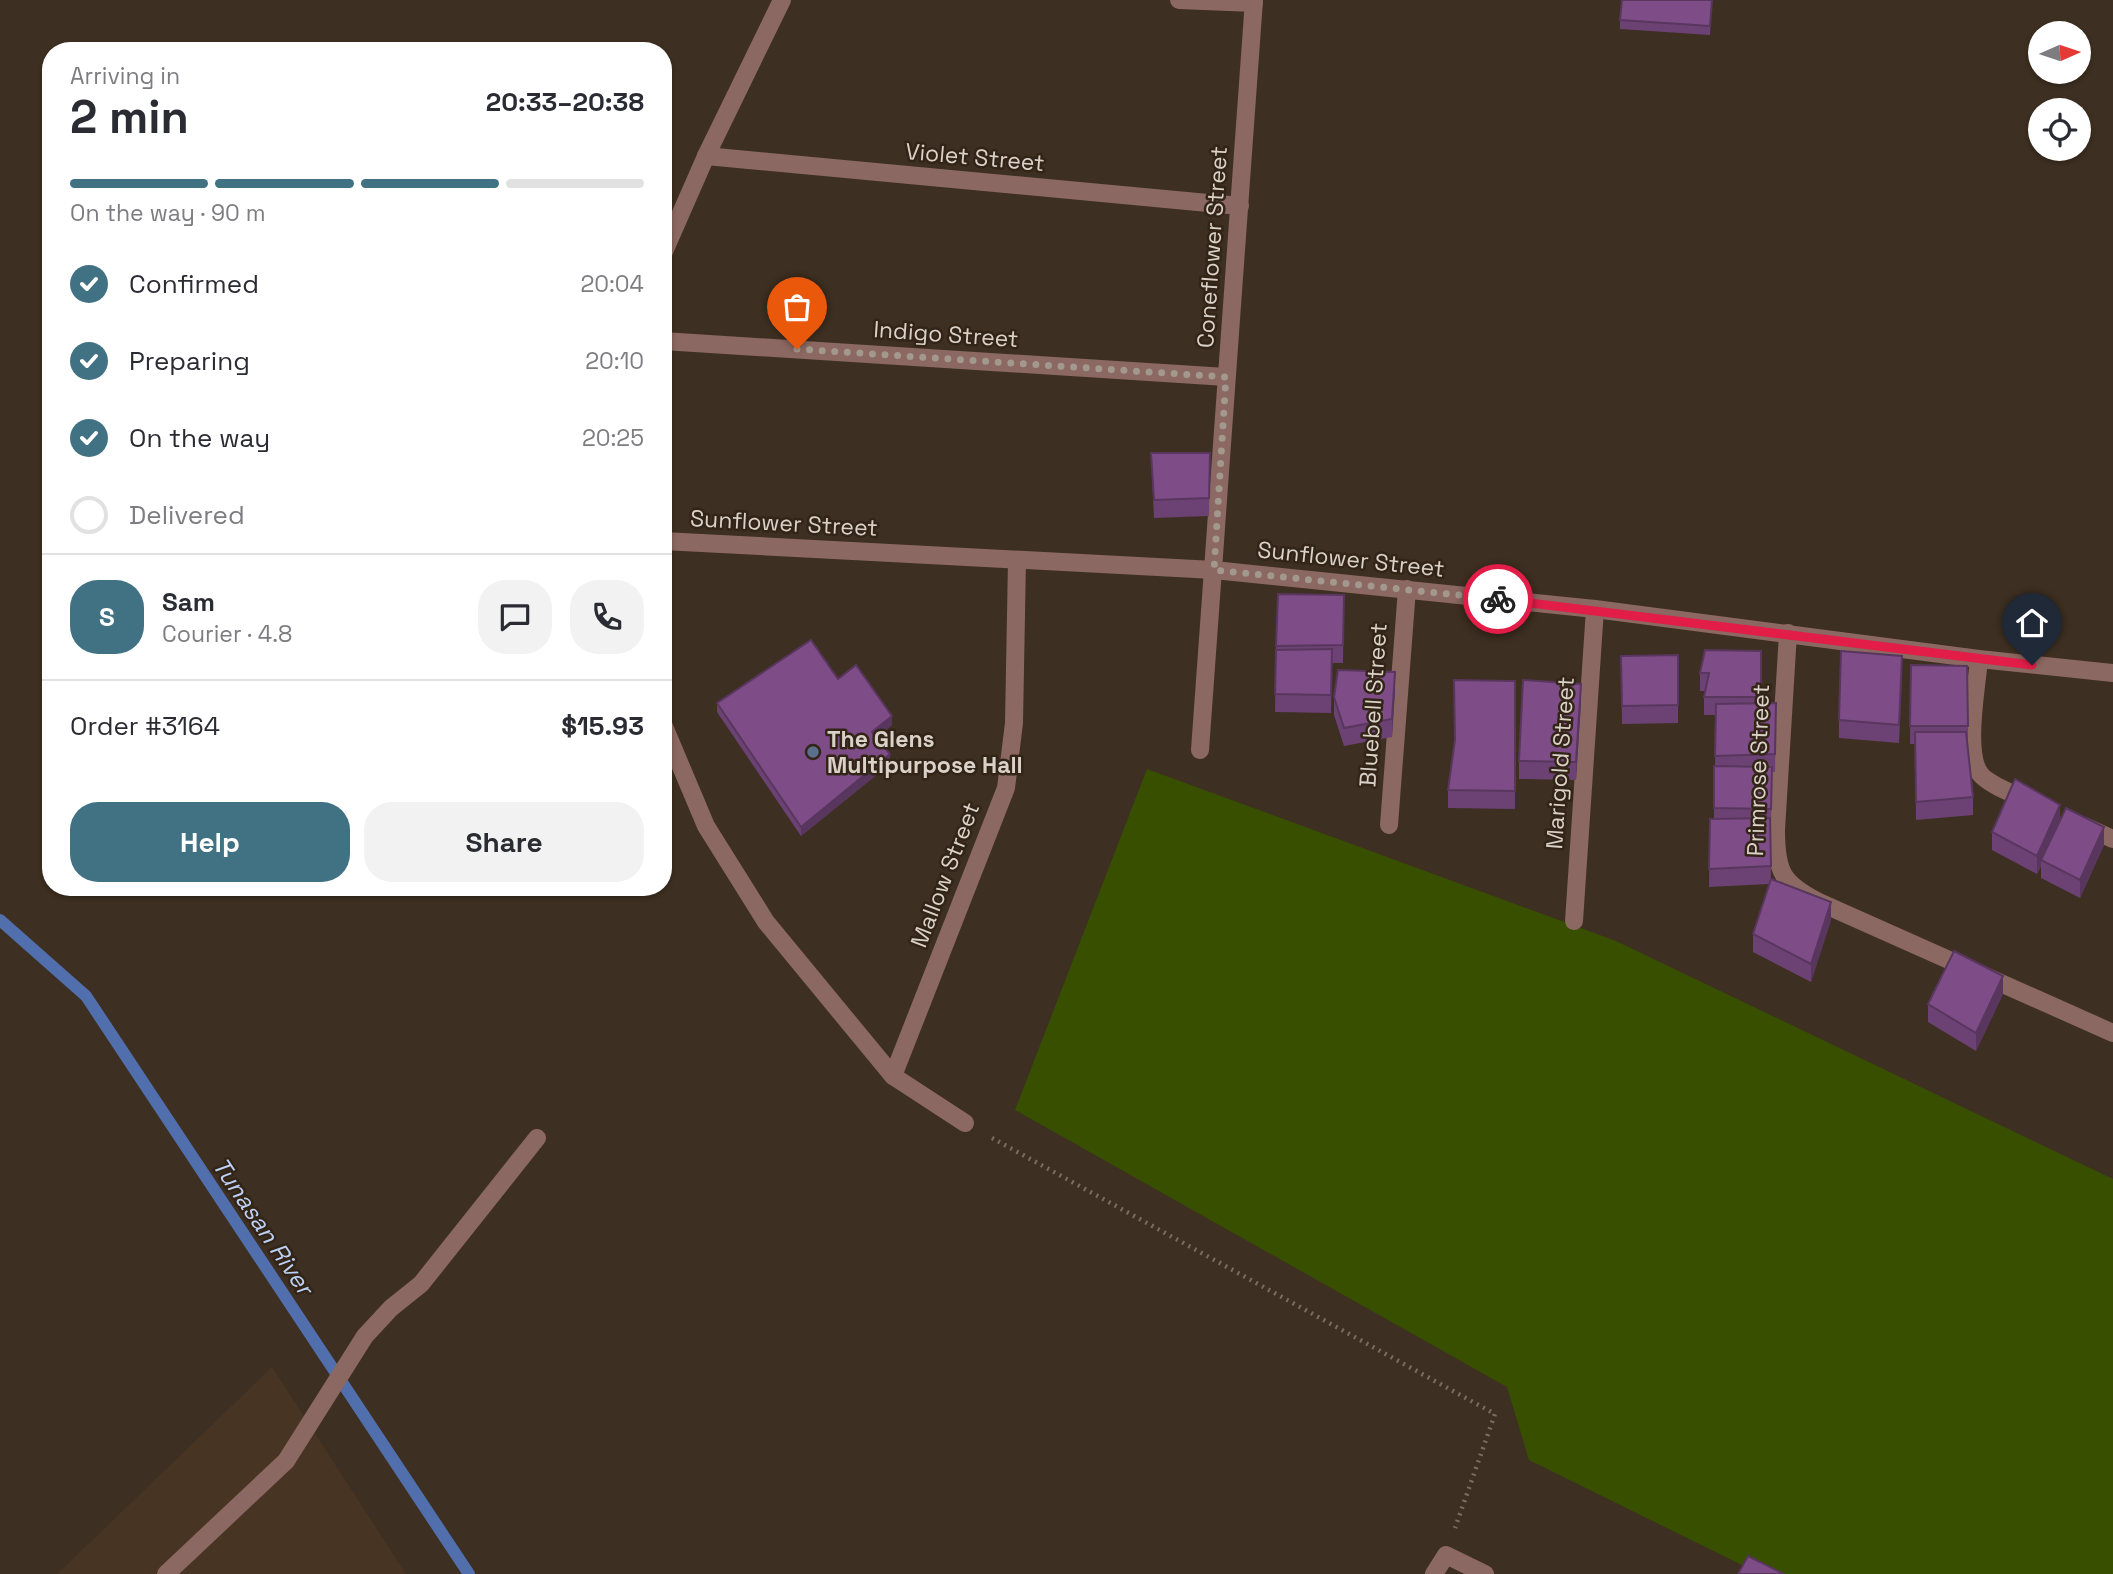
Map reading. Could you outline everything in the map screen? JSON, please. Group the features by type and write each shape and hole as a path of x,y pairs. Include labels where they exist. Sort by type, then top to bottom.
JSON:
{"street":[{"path":"672,233 706,156 782,0"},
{"path":"1179,0 1254,1"},
{"name":"Coneflower Street","path":"1200,750 1254,1"},
{"name":"Violet Street","path":"706,156 1240,206"},
{"name":"Indigo Street","path":"672,342 1226,377"},
{"name":"Sunflower Street","path":"672,541 1214,570 1595,608 1979,659 2113,673"},
{"name":"Mallow Street","path":"893,1076 1006,788 1014,723 1017,560"},
{"name":"Bluebell Street","path":"1389,825 1407,589"},
{"name":"Marigold Street","path":"1574,921 1595,608"},
{"name":"Primrose Street","path":"1788,633 1776,830 1776,854 1782,877 1799,893 2113,1034"},
{"path":"1979,659 1972,746 1975,765 1982,776 1996,785 2044,807"},
{"path":"672,745 706,826 766,922 893,1076 965,1123"},
{"path":"2067,818 2113,839"},
{"path":"166,1574 286,1461 365,1336 391,1308 421,1284 537,1138"},
{"path":"1434,1574 1446,1555 1485,1574"}],"path":[{"path":"965,1123 1495,1414 1446,1555"}],"shaded area":[{"path":"272,1367 406,1574 57,1574"}],"green space":[{"path":"1147,769 1616,941 2113,1179 2113,1574 1760,1574 1529,1460 1507,1387 1015,1110"}],"building":[{"path":"1622,0 1712,0 1710,26 1620,20"},
{"path":"1151,453 1210,453 1209,498 1154,500"},
{"path":"1278,594 1344,595 1343,645 1276,646"},
{"name":"The Glens Multipurpose Hall","path":"811,640 838,679 856,665 892,716 872,732 890,754 801,827 717,703"},
{"path":"1332,649 1331,695 1275,694 1276,650"},
{"path":"1705,650 1761,651 1761,697 1704,697 1709,673 1700,673"},
{"path":"1841,651 1902,656 1899,725 1839,720"},
{"path":"1678,655 1678,705 1622,706 1621,656"},
{"path":"1911,665 1967,666 1968,726 1910,726"},
{"path":"1338,670 1395,672 1392,719 1344,728 1334,697"},
{"path":"1454,680 1515,681 1515,791 1448,790 1455,740"},
{"path":"1523,680 1581,684 1576,762 1519,761"},
{"path":"1776,703 1775,754 1715,756 1716,704"},
{"path":"1915,732 1966,732 1973,797 1916,802"},
{"path":"1714,766 1772,767 1771,809 1714,808"},
{"path":"2015,779 2060,805 2037,856 1992,832"},
{"path":"2066,808 2104,827 2080,880 2041,860"},
{"path":"1770,818 1771,866 1709,869 1710,819"},
{"path":"1771,879 1831,902 1811,964 1753,934"},
{"path":"1954,951 2003,976 1976,1033 1928,1004"},
{"path":"1748,1556 1784,1574 1738,1574"}],"waterway":[{"name":"Tunasan River","path":"0,920 86,996 469,1574"}],"way so far":[{"path":"797,349 1226,377 1214,570 1498,599"}],"place":[{"name":"The Glens Multipurpose Hall","path":"813,752"}],"route":[{"path":"1498,599 1595,608 2032,665"}]}
